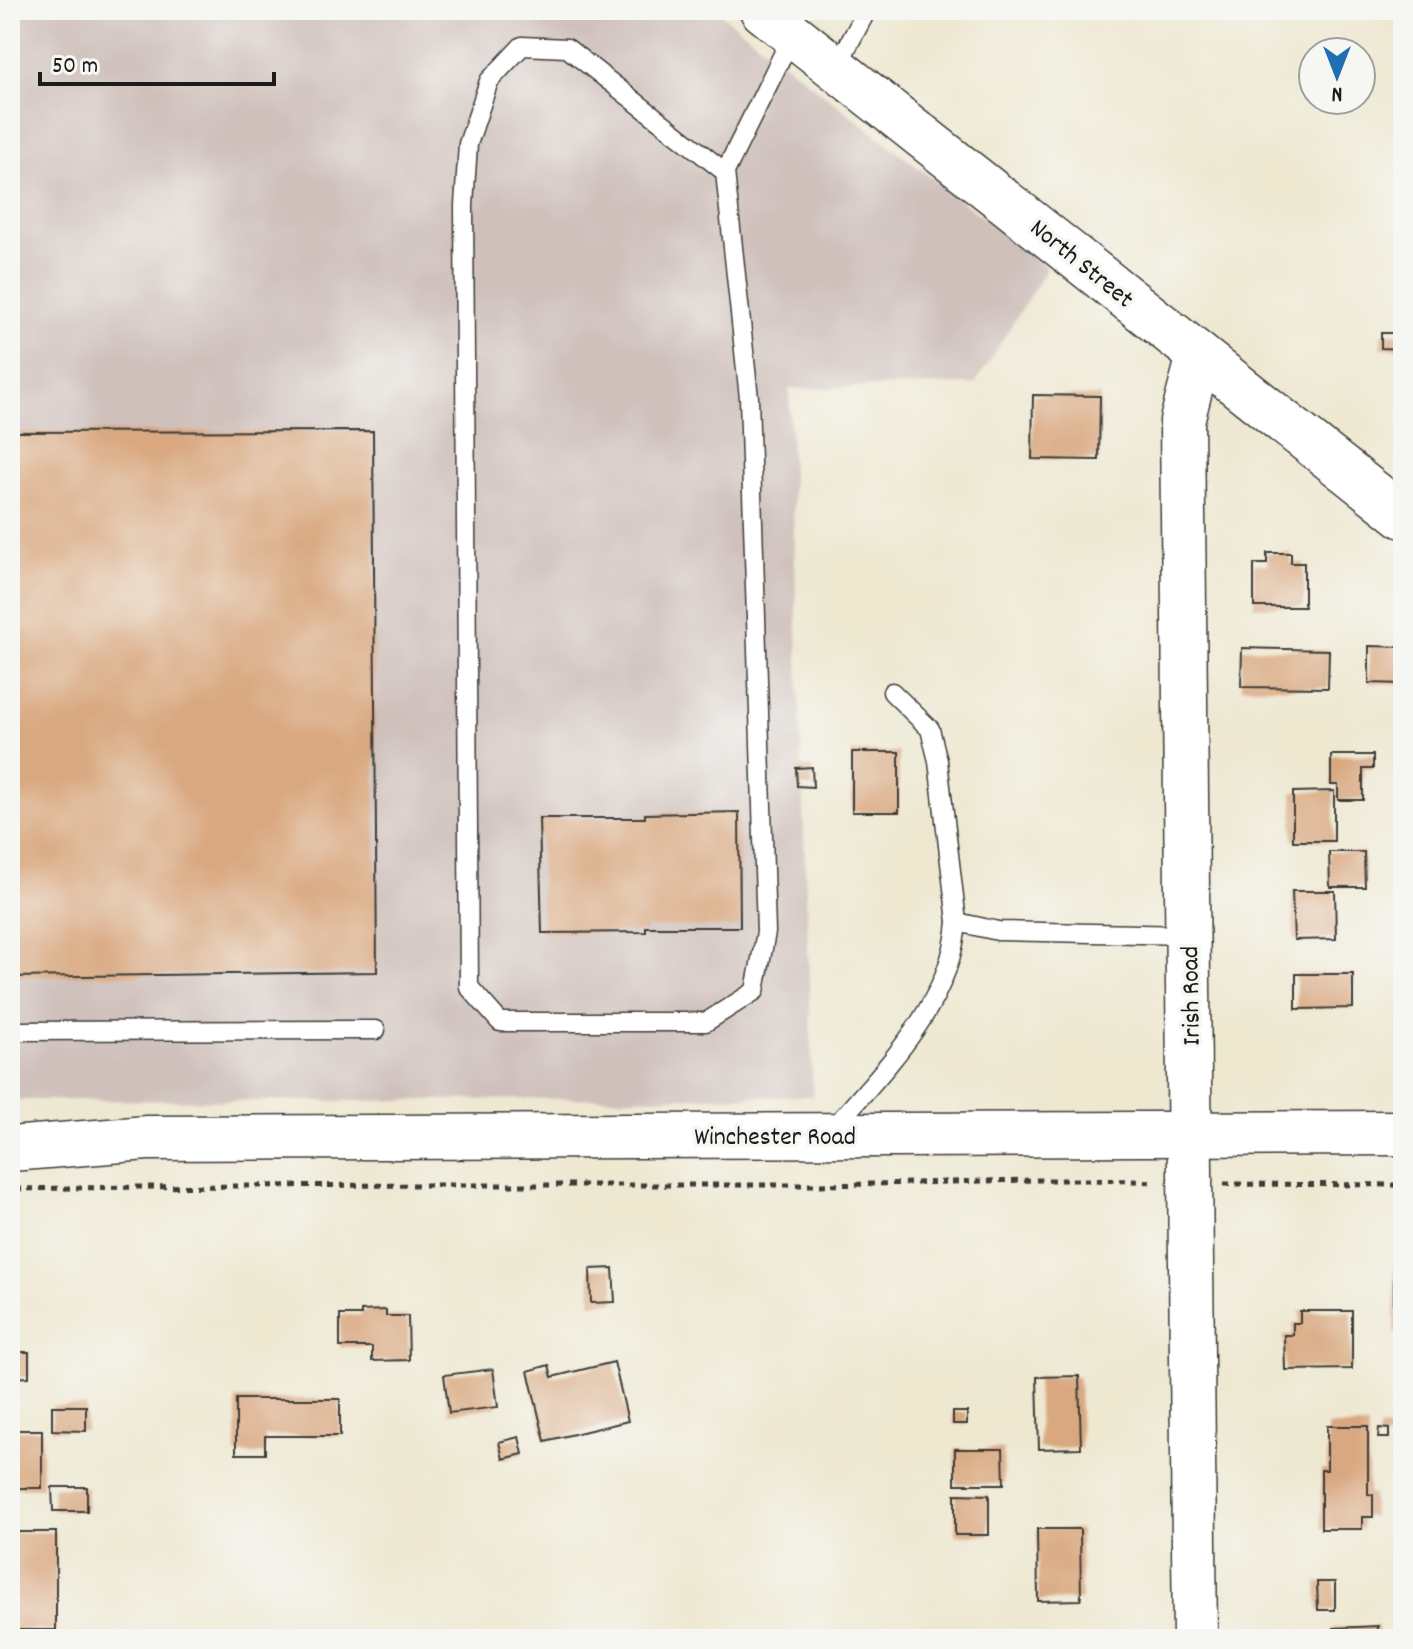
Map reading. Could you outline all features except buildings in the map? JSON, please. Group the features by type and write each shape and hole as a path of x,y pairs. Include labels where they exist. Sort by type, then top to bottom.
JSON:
{"street":[{"name":"North Street","path":"778,22 1403,516"},
{"name":"Irish Road","path":"1195,1639 1182,421 1199,355"},
{"name":"Winchester Road","path":"10,1126 147,1138"},
{"name":"Winchester Road","path":"10,1149 147,1138 1403,1133"}],"lane":[{"path":"836,68 867,10"},
{"path":"725,172 567,48 522,46 489,81 468,144 464,221 469,987 500,1022 706,1022 755,991 766,932 750,429 725,172 778,22"},
{"path":"833,1135 843,1117 915,1029 934,999 956,942 957,922 938,761 930,729 892,692"},
{"path":"957,922 998,931 1189,935"},
{"path":"10,1031 376,1030"}],"path":[{"path":"10,1189 229,1185 825,1185 982,1180 1403,1185"}],"shaded area":[{"path":"10,10 716,10 1047,268 975,384 789,389 813,1096 337,1101 10,1100"}]}
